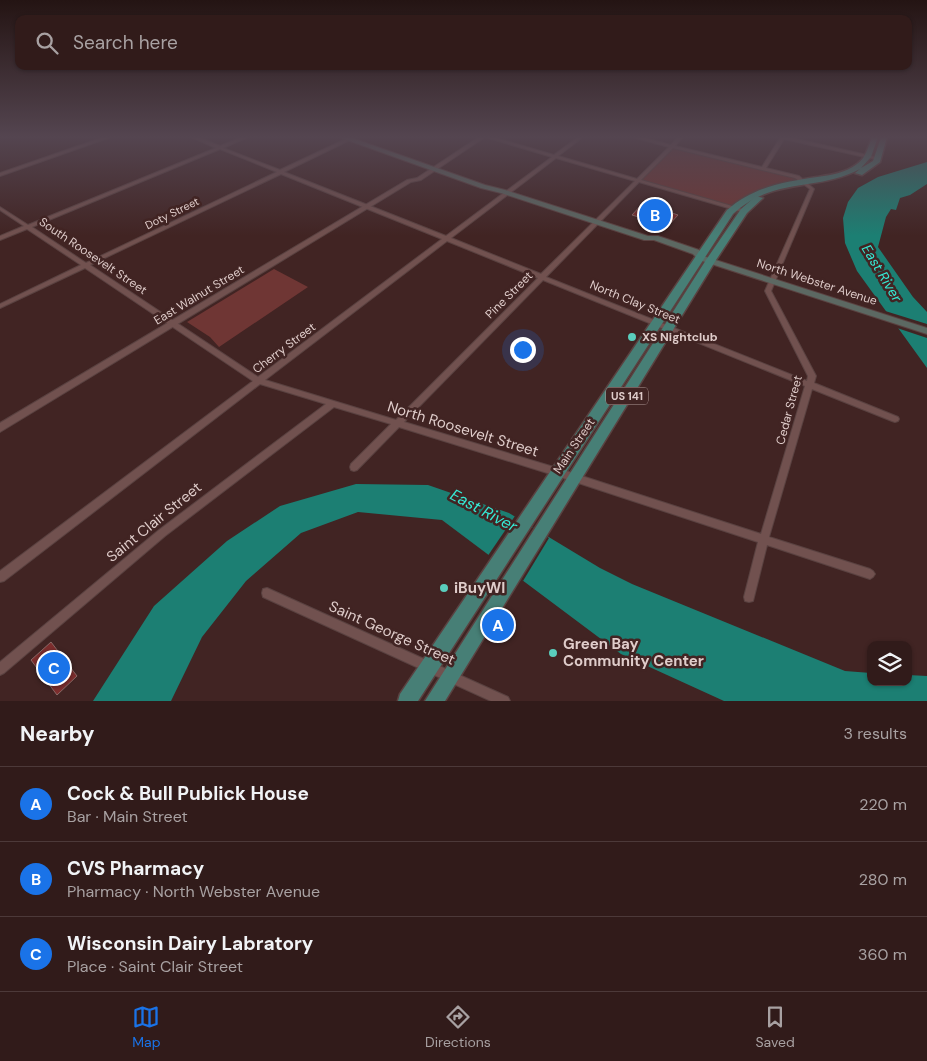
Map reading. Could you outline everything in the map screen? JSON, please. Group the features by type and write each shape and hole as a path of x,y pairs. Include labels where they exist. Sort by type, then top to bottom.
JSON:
{"main road":[{"name":"North Webster Avenue","path":"437,170 496,191 506,192 647,238 652,242 927,331"},
{"name":"Main Street","path":"407,701 657,322 744,211 753,201 770,193 852,170"},
{"name":"Main Street","path":"434,701 670,328 705,259 734,208 746,198 762,190 854,175 864,170"}],"street":[{"path":"0,175 15,170"},
{"path":"0,238 167,170"},
{"name":"North Clay Street","path":"274,170 895,419"},
{"name":"Doty Street","path":"0,306 285,170"},
{"name":"East Walnut Street","path":"0,428 429,170"},
{"name":"Cherry Street","path":"0,577 537,170"},
{"path":"599,170 744,211"},
{"name":"Pine Street","path":"354,468 649,170"},
{"path":"765,170 807,183"},
{"name":"Cedar Street","path":"749,597 764,538 812,376 768,291 812,191 807,183"},
{"name":"South Roosevelt Street","path":"0,208 173,323"},
{"name":"North Roosevelt Street","path":"173,323 259,381 557,472 870,574"},
{"name":"Saint Clair Street","path":"0,669 162,533 332,404"},
{"name":"Saint George Street","path":"267,593 504,701"}],"shaded area":[{"path":"649,170 767,170 797,177 808,184 758,195 737,209 638,181"},
{"path":"274,269 308,287 219,347 210,337 187,322"}],"water":[{"name":"East River","path":"902,170 927,170 927,184 910,195 900,198 896,210 891,209 886,217 878,247 913,297 927,312 927,368 857,271 845,243 843,218 848,202 858,188 878,177"},
{"name":"East River","path":"356,484 428,485 509,513 600,568 632,584 845,671 867,673 867,686 912,686 912,675 927,676 927,701 724,701 621,654 442,520 358,512 301,533 246,581 202,637 171,701 93,701 154,606 227,541 280,506"}],"pier":[{"path":"882,310 927,324 927,338 894,327"},
{"path":"515,516 549,538 523,581 487,557"}],"building":[{"path":"642,204 678,215 668,226 632,215"},
{"path":"51,642 77,676 57,695 31,660"}],"place":[{"name":"CVS Pharmacy","path":"655,215"},
{"name":"XS Nightclub","path":"632,337"},
{"name":"iBuyWI","path":"444,588"},
{"name":"Cock & Bull Publick House","path":"498,625"},
{"name":"Green Bay Community Center","path":"553,653"},
{"name":"Wisconsin Dairy Labratory","path":"54,668"}]}
